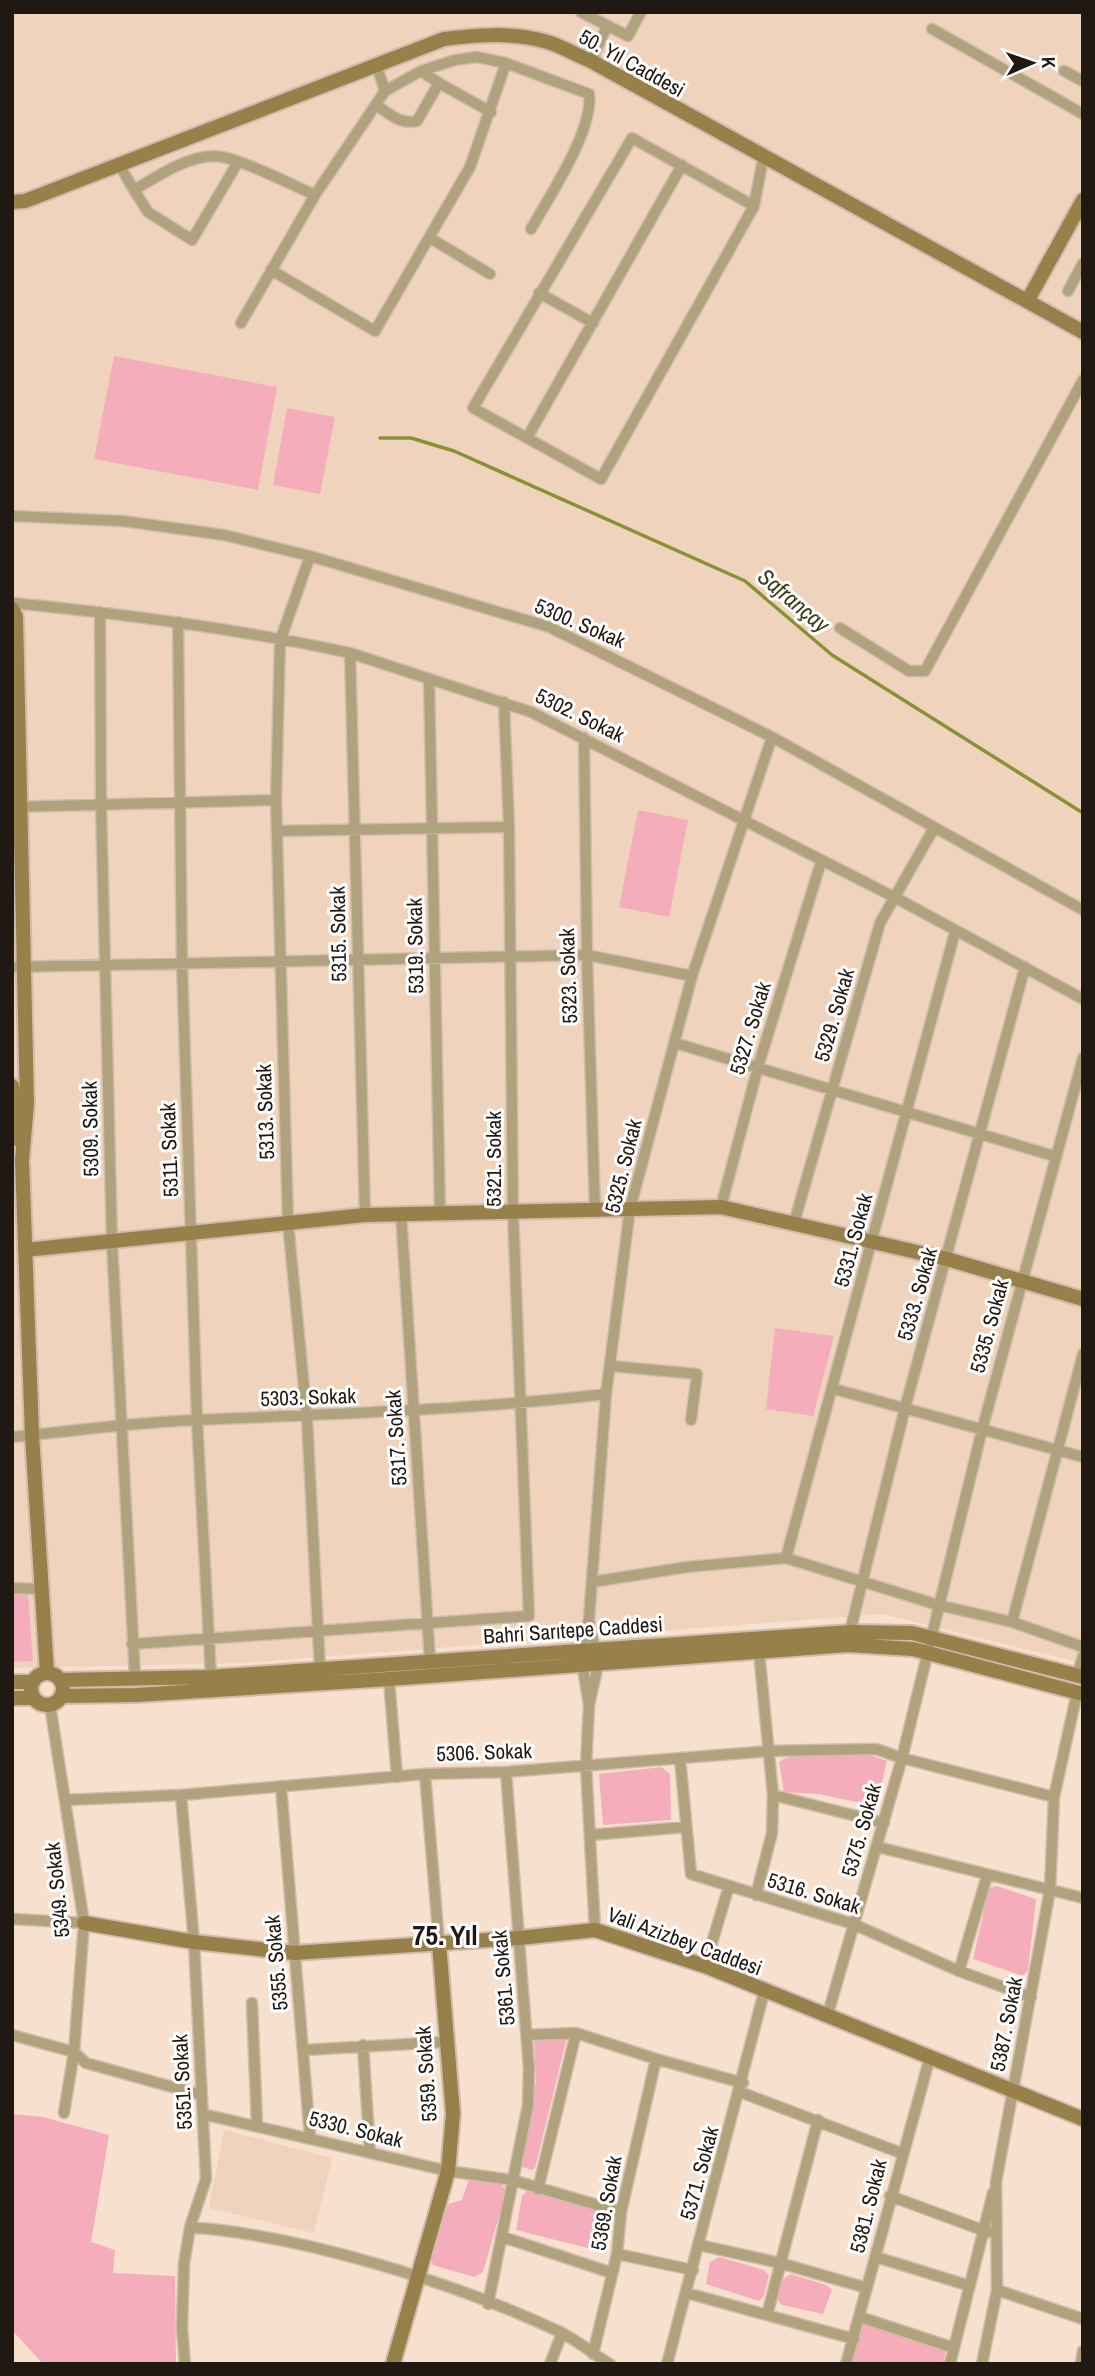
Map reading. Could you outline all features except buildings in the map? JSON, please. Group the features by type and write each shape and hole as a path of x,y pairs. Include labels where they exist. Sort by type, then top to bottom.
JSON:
{"street":[{"path":"580,12 628,36 642,12"},
{"path":"591,61 607,26"},
{"path":"932,29 1083,114"},
{"name":"50. Yıl Caddesi","path":"12,202 25,201 444,39 475,35 545,41 591,61 763,159 1083,332"},
{"path":"241,323 315,195 385,91 421,71 455,60 477,57 506,63 589,93 590,104 572,157 531,229"},
{"path":"271,270 375,331 470,167 506,63"},
{"path":"376,65 385,91"},
{"path":"421,71 491,112"},
{"path":"1064,71 1083,81"},
{"path":"376,105 398,120 407,123 417,121 439,83"},
{"path":"754,206 632,138 472,408 601,479 754,206 763,159"},
{"path":"134,190 196,159 216,156 237,162 315,195"},
{"path":"118,163 148,212 192,240 237,162"},
{"path":"527,438 682,164"},
{"path":"1028,300 1083,200"},
{"path":"430,238 491,274"},
{"path":"1068,291 1083,263"},
{"path":"539,293 593,323"},
{"path":"839,628 909,671 925,671 1083,380"},
{"name":"5300. Sokak","path":"12,516 123,521 224,535 310,556 549,627 772,737 1083,910"},
{"name":"5313. Sokak","path":"310,556 280,641 276,800 288,1223 307,1418 320,1670"},
{"name":"5302. Sokak","path":"12,603 178,622 350,653 531,712 896,898 1083,999"},
{"path":"12,609 16,617 18,967 27,1104 19,1250 47,1673 33,1682 12,1682"},
{"name":"5309. Sokak","path":"100,612 101,803 112,1243 135,1677"},
{"name":"5311. Sokak","path":"178,622 182,964 197,1420 212,1677"},
{"name":"5315. Sokak","path":"350,653 365,1215"},
{"name":"5319. Sokak","path":"429,678 440,1213"},
{"name":"5321. Sokak","path":"427,1624 529,1616 513,1213 509,827 503,702"},
{"name":"5325. Sokak","path":"589,1619 606,1394 630,1209 692,976 772,737"},
{"name":"5323. Sokak","path":"584,738 595,1212"},
{"path":"17,807 276,800"},
{"path":"277,831 509,827"},
{"name":"5329. Sokak","path":"794,1223 880,923 934,828"},
{"name":"5327. Sokak","path":"721,1208 758,1067 821,862"},
{"name":"5331. Sokak","path":"786,1558 834,1389 955,932"},
{"path":"18,967 280,959 587,955 692,976"},
{"name":"5333. Sokak","path":"850,1632 905,1408 1025,967"},
{"path":"674,1043 834,1089 907,1115 1054,1156"},
{"name":"5335. Sokak","path":"930,1638 1054,1156 1083,1058"},
{"path":"12,1086 22,1160"},
{"path":"19,1250 112,1243 365,1215 721,1208 947,1259 1083,1299"},
{"name":"5317. Sokak","path":"401,1213 430,1661"},
{"path":"1012,1622 1083,1354"},
{"path":"611,1366 697,1374 691,1420"},
{"path":"834,1389 1083,1457"},
{"name":"5303. Sokak","path":"12,1437 120,1425 197,1420 307,1418 520,1404 606,1394"},
{"path":"592,1582 687,1567 786,1558 860,1583 1012,1622 1083,1647"},
{"path":"12,1588 41,1589"},
{"path":"589,1619 597,1657 589,1705 586,1766 595,1930"},
{"path":"589,1619 580,1659 589,1705"},
{"path":"132,1644 427,1624"},
{"name":"Bahri Sarıtepe Caddesi","path":"12,1698 34,1698 41,1704 56,1700 389,1679 850,1632 912,1633 1080,1677"},
{"name":"5375. Sokak","path":"827,2017 878,1847 930,1638"},
{"name":"Bahri Sarıtepe Caddesi","path":"597,1657 891,1646 1080,1694"},
{"path":"756,1895 772,1833 773,1795 759,1652"},
{"path":"1080,1677 1083,1656"},
{"name":"Bahri Sarıtepe Caddesi","path":"47,1673 61,1680 212,1677 430,1661 580,1659"},
{"path":"389,1679 397,1777"},
{"path":"56,1700 61,1680"},
{"path":"33,1682 34,1698"},
{"name":"5387. Sokak","path":"982,2364 997,2290 996,2182 1050,1890 1054,1797 1080,1694"},
{"name":"5349. Sokak","path":"56,1700 65,1800 84,1923 74,2052 64,2113"},
{"name":"5306. Sokak","path":"65,1800 181,1795 425,1773 506,1772 769,1751 876,1749 1054,1797"},
{"name":"5316. Sokak","path":"680,1758 691,1874 853,1924 959,1970 1031,1997"},
{"name":"5361. Sokak","path":"488,2304 528,2105 527,2035 506,1772"},
{"name":"5359. Sokak","path":"393,2364 448,2171 453,2113 445,2042 425,1773"},
{"name":"5355. Sokak","path":"281,1786 310,2137"},
{"name":"5351. Sokak","path":"181,1795 194,1942 205,2179 190,2227 184,2264 182,2328 185,2364"},
{"path":"773,1795 884,1824"},
{"path":"590,1835 686,1827"},
{"path":"878,1847 1083,1898"},
{"path":"959,1970 987,1876"},
{"path":"705,1966 729,1886"},
{"path":"12,1919 84,1923"},
{"name":"Vali Azizbey Caddesi","path":"84,1923 194,1942 294,1953 519,1938 595,1930 705,1966 1083,2119"},
{"name":"5371. Sokak","path":"667,2364 742,2087 764,1992"},
{"path":"252,2003 257,2125"},
{"path":"527,2035 576,2033 742,2087 901,2153"},
{"path":"538,2189 576,2033"},
{"path":"12,2035 74,2052 86,2063 201,2095"},
{"path":"304,2050 445,2042"},
{"path":"363,2045 370,2153"},
{"name":"5381. Sokak","path":"846,2364 901,2153 930,2057"},
{"name":"5369. Sokak","path":"593,2354 617,2253 621,2212 656,2059"},
{"name":"5330. Sokak","path":"203,2114 448,2171 512,2180 621,2212"},
{"path":"767,2315 818,2120"},
{"path":"950,2364 996,2182"},
{"path":"890,2196 998,2236"},
{"path":"190,2227 225,2230 279,2241 416,2276 562,2333 610,2364"},
{"path":"503,2236 612,2273"},
{"path":"699,2245 780,2263 867,2288"},
{"path":"617,2253 693,2270"},
{"path":"876,2257 970,2286"},
{"path":"997,2290 1083,2319"},
{"path":"687,2293 854,2339"},
{"path":"859,2317 954,2348"},
{"path":"550,2364 562,2333"},
{"path":"1081,2364 1083,2351"}],"shaded area":[{"path":"12,12 1083,12 1083,1663 882,1614 242,1663 12,1668"},
{"path":"114,356 277,387 258,490 94,459"},
{"path":"287,408 335,417 320,494 273,485"},
{"path":"638,810 688,820 669,917 619,907"},
{"path":"775,1328 834,1336 813,1416 766,1409"},
{"path":"12,1594 28,1594 33,1661 12,1662"},
{"path":"834,1751 861,1752 887,1761 876,1806 818,1794 784,1792 779,1762 785,1758"},
{"path":"662,1767 670,1774 671,1820 603,1825 599,1774"},
{"path":"997,1886 1036,1899 1028,1970 1023,1976 973,1959 989,1888"},
{"path":"567,2037 535,2168 532,2170 519,2166 536,2083 534,2038"},
{"path":"12,2114 43,2117 109,2135 91,2242 115,2250 113,2273 175,2276 176,2364 43,2364 12,2330"},
{"path":"224,2130 332,2158 314,2233 209,2208"},
{"path":"473,2177 501,2183 506,2192 483,2272 474,2277 433,2265 431,2258 448,2204 462,2200 468,2182"},
{"path":"527,2191 609,2213 599,2251 516,2230 522,2196"},
{"path":"719,2257 764,2270 769,2275 764,2296 759,2301 706,2284 710,2262"},
{"path":"791,2274 826,2285 832,2290 823,2314 782,2305 777,2300 781,2280"},
{"path":"860,2321 946,2351 943,2364 849,2364"}],"waterway":[{"name":"Safrançay","path":"380,438 411,438 454,451 745,581 832,655 1083,813"}],"district":[{"name":"75. Yıl","path":"445,1935"}]}
